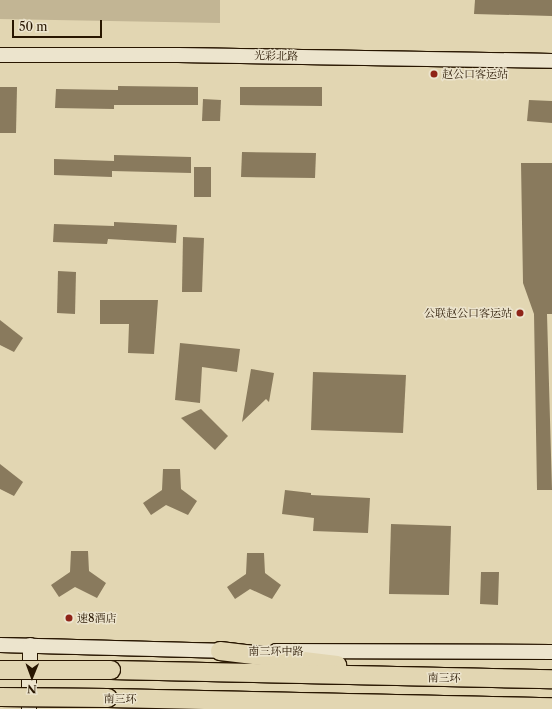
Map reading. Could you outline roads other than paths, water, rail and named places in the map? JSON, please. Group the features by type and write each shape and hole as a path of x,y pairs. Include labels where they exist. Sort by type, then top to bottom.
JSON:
{"highway":[{"path":"220,651 435,678"},
{"name":"南三环","path":"0,670 111,670 435,678 552,679"},
{"name":"南三环","path":"0,697 552,707"},
{"path":"366,709 414,704"}],"street":[{"name":"光彩北路","path":"0,55 178,55 552,60"},
{"name":"南三环中路","path":"0,645 220,651 552,652"},
{"path":"29,709 30,645"}],"place":[{"name":"赵公口客运站","path":"434,74"},
{"name":"公联赵公口客运站","path":"520,313"},
{"name":"速8酒店","path":"69,618"}]}
